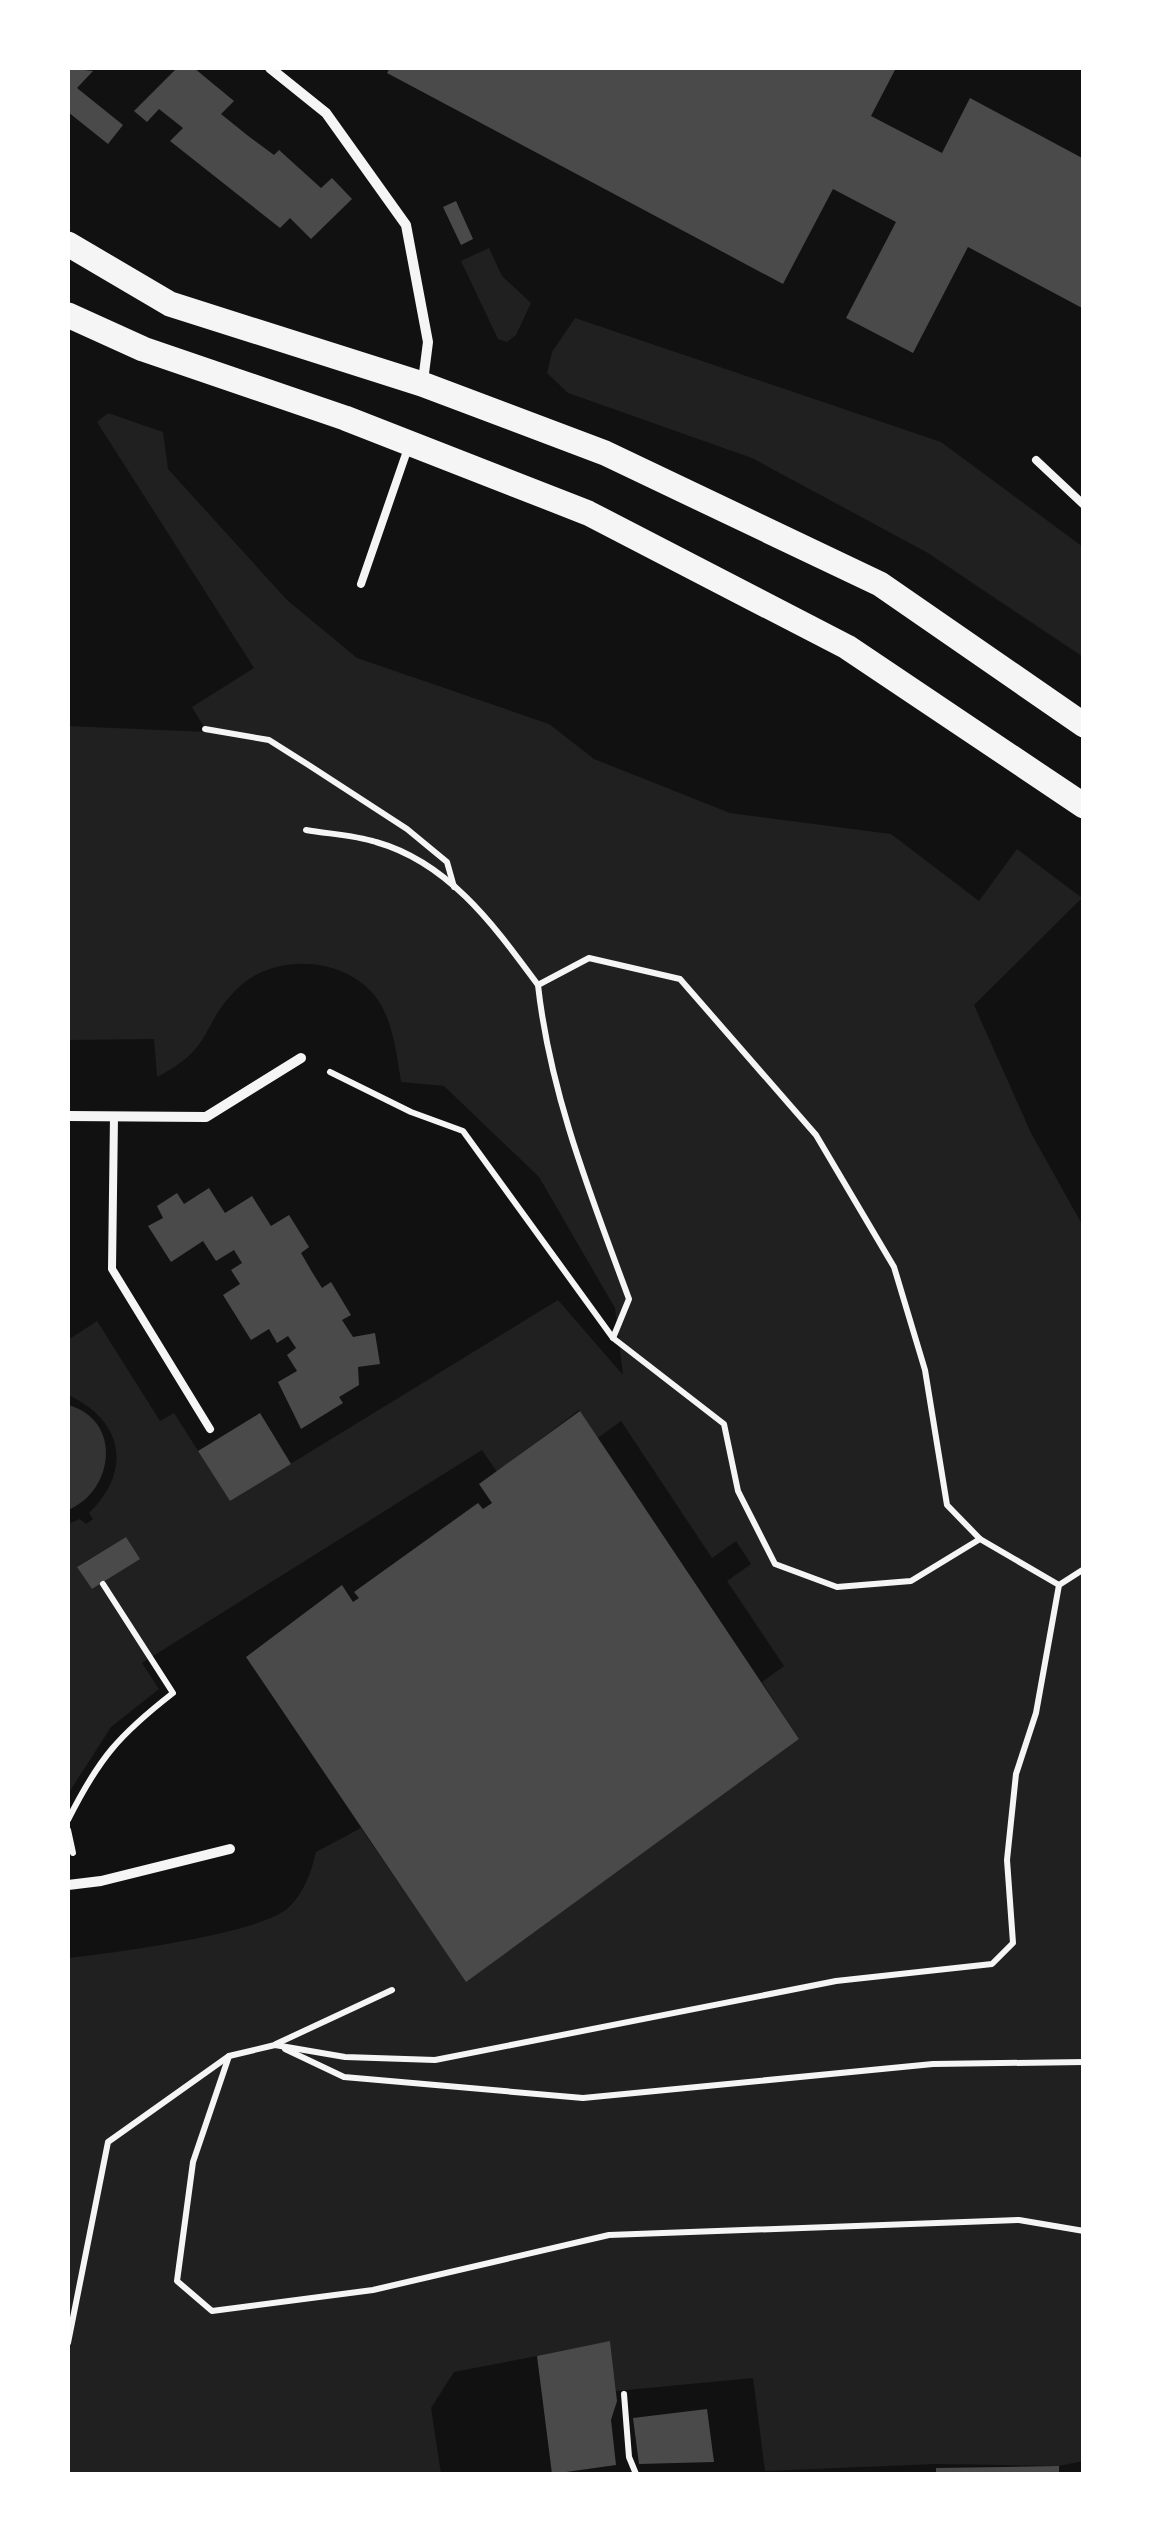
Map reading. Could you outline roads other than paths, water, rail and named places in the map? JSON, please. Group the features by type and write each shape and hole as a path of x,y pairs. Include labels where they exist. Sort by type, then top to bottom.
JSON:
{"main road":[{"path":"68,244 170,304 422,384 605,453 880,584 1084,724"},
{"path":"68,315 143,349 410,444 588,513 847,647 1017,757 1084,806"}],"street":[{"path":"270,68 326,112 406,224 428,342 422,384"},
{"path":"68,1116 206,1117 301,1058"},
{"path":"68,1884 101,1881 230,1850"}],"lane":[{"path":"360,584 410,444"},
{"path":"1036,460 1084,506"},
{"path":"114,1116 112,1269 210,1429"}]}
